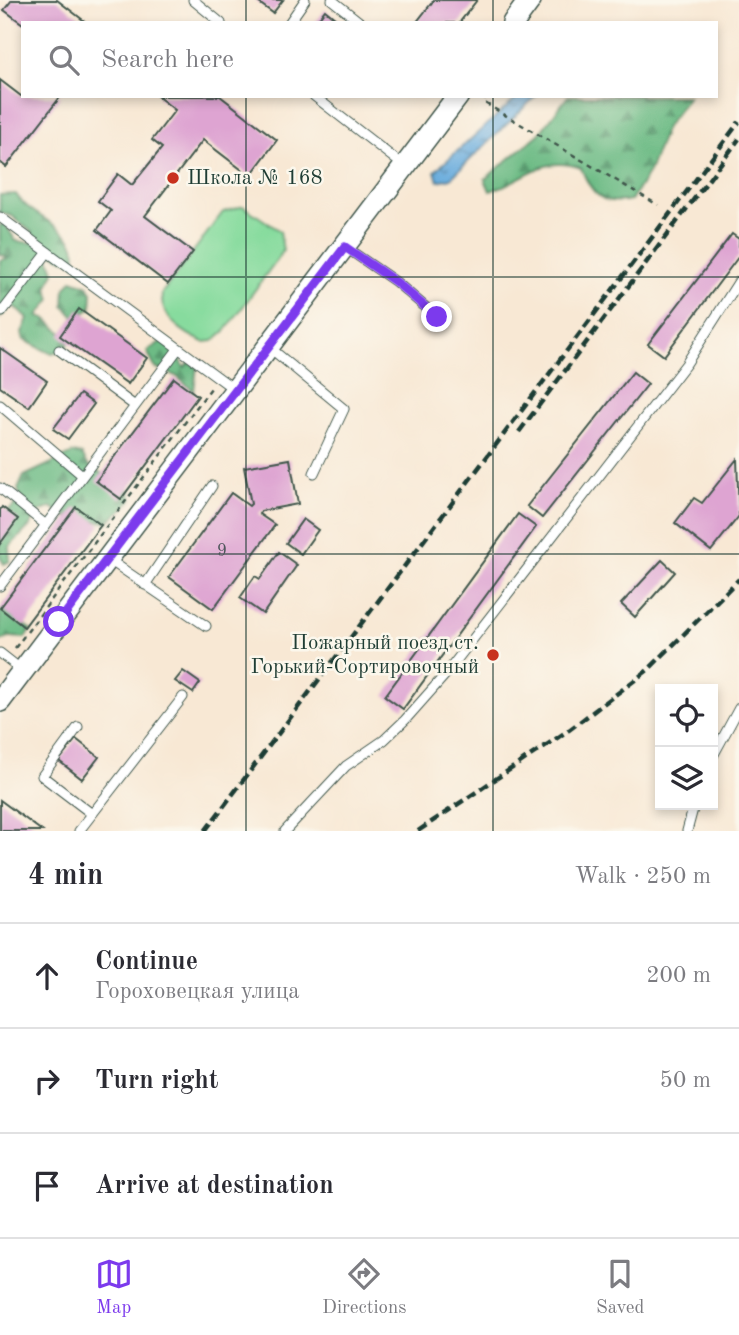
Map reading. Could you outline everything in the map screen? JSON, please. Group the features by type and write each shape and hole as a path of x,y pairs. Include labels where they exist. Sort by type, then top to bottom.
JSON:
{"street":[{"path":"514,21 530,0"},
{"path":"0,701 10,661 107,558 226,383 269,347 456,98"}],"lane":[{"path":"193,0 219,21"},
{"path":"290,21 305,0"},
{"path":"332,0 358,21"},
{"path":"317,98 406,167"},
{"path":"0,217 226,383"},
{"path":"345,247 396,282 437,317"},
{"path":"0,310 2,312 48,252"},
{"path":"285,831 346,766 405,720 445,675 686,364 739,281"},
{"path":"269,347 344,410 314,473"},
{"path":"0,586 178,349"},
{"path":"59,350 135,406"},
{"path":"0,405 82,475"},
{"path":"145,585 212,486"},
{"path":"0,488 46,525"},
{"path":"107,558 206,626"},
{"path":"79,831 183,697"},
{"path":"718,747 739,708"},
{"path":"78,727 42,776 92,814"},
{"path":"687,831 693,810"}],"path":[{"path":"486,98 483,102 534,134 658,205"},
{"path":"10,661 226,383"}],"green space":[{"path":"566,98 688,98 666,127 649,172 631,200 605,200 594,192 581,168 555,164 534,170 490,191 485,179 539,134"},
{"path":"16,194 31,210 61,230 74,247 76,257 65,260 47,251 54,272 47,288 51,299 38,316 45,318 70,340 65,349 52,354 24,340 22,333 28,318 12,305 0,318 0,260 9,258 0,254 0,225 5,224 16,241 33,243 33,233 12,216 0,213 0,195"},
{"path":"243,206 280,231 283,251 226,330 213,341 204,342 174,324 164,310 162,293 223,212"},
{"path":"72,280 87,285 92,292 91,308 76,319 64,306 65,289"},
{"path":"162,341 180,357 184,368 189,363 197,366 194,391 176,376 155,368 147,351"},
{"path":"73,453 82,455 88,465 129,490 132,500 108,522 69,519 51,507 35,514 30,526 9,547 10,561 4,564 0,557 0,518 21,500 18,489 24,476"},
{"path":"4,610 31,630 25,638 11,637 0,641 0,612"}],"water":[{"path":"517,98 534,98 451,178 438,181 435,171"}],"building":[{"path":"12,0 57,0 84,21 21,23 4,10"},
{"path":"255,0 283,0 273,13"},
{"path":"434,0 477,0 461,21 418,21"},
{"path":"325,10 339,21 317,21"},
{"path":"0,80 21,98 59,98 6,167 0,162"},
{"path":"160,98 223,98 277,140 250,176 203,140 145,216 193,252 168,284 97,230 111,211 98,201 118,174 132,185 162,148 152,140 175,110"},
{"path":"732,234 739,239 739,256 664,356 648,344"},
{"path":"79,309 147,358 128,384 60,336"},
{"path":"0,348 47,381 29,407 0,387"},
{"path":"633,372 648,384 542,518 527,506"},
{"path":"174,378 198,396 121,499 96,481"},
{"path":"80,394 94,404 68,439 53,429"},
{"path":"290,459 298,504 261,511 259,514 275,525 213,609 169,577 231,493 249,506 251,504 244,467"},
{"path":"737,459 739,516 711,551 675,523 694,498 702,503"},
{"path":"2,507 18,519 0,544 0,510"},
{"path":"76,507 101,525 24,627 0,608"},
{"path":"518,514 536,527 403,709 385,696"},
{"path":"303,519 318,530 301,554 286,543"},
{"path":"279,552 297,565 263,614 240,598 255,576 260,579"},
{"path":"662,560 675,572 635,617 621,604"},
{"path":"183,671 200,683 193,693 175,681"},
{"path":"76,739 99,757 82,779 59,761"},
{"path":"0,800 42,831 0,831"}],"railway":[{"path":"205,831 739,122"},
{"path":"519,432 739,139"},
{"path":"418,831 569,730 648,670 739,579"}],"place":[{"name":"Школа № 168","path":"173,178"},
{"name":"Пожарный поезд ст. Горький-Сортировочный","path":"493,655"}],"route":[{"path":"59,622 234,389 345,247 396,282 437,317"}]}
